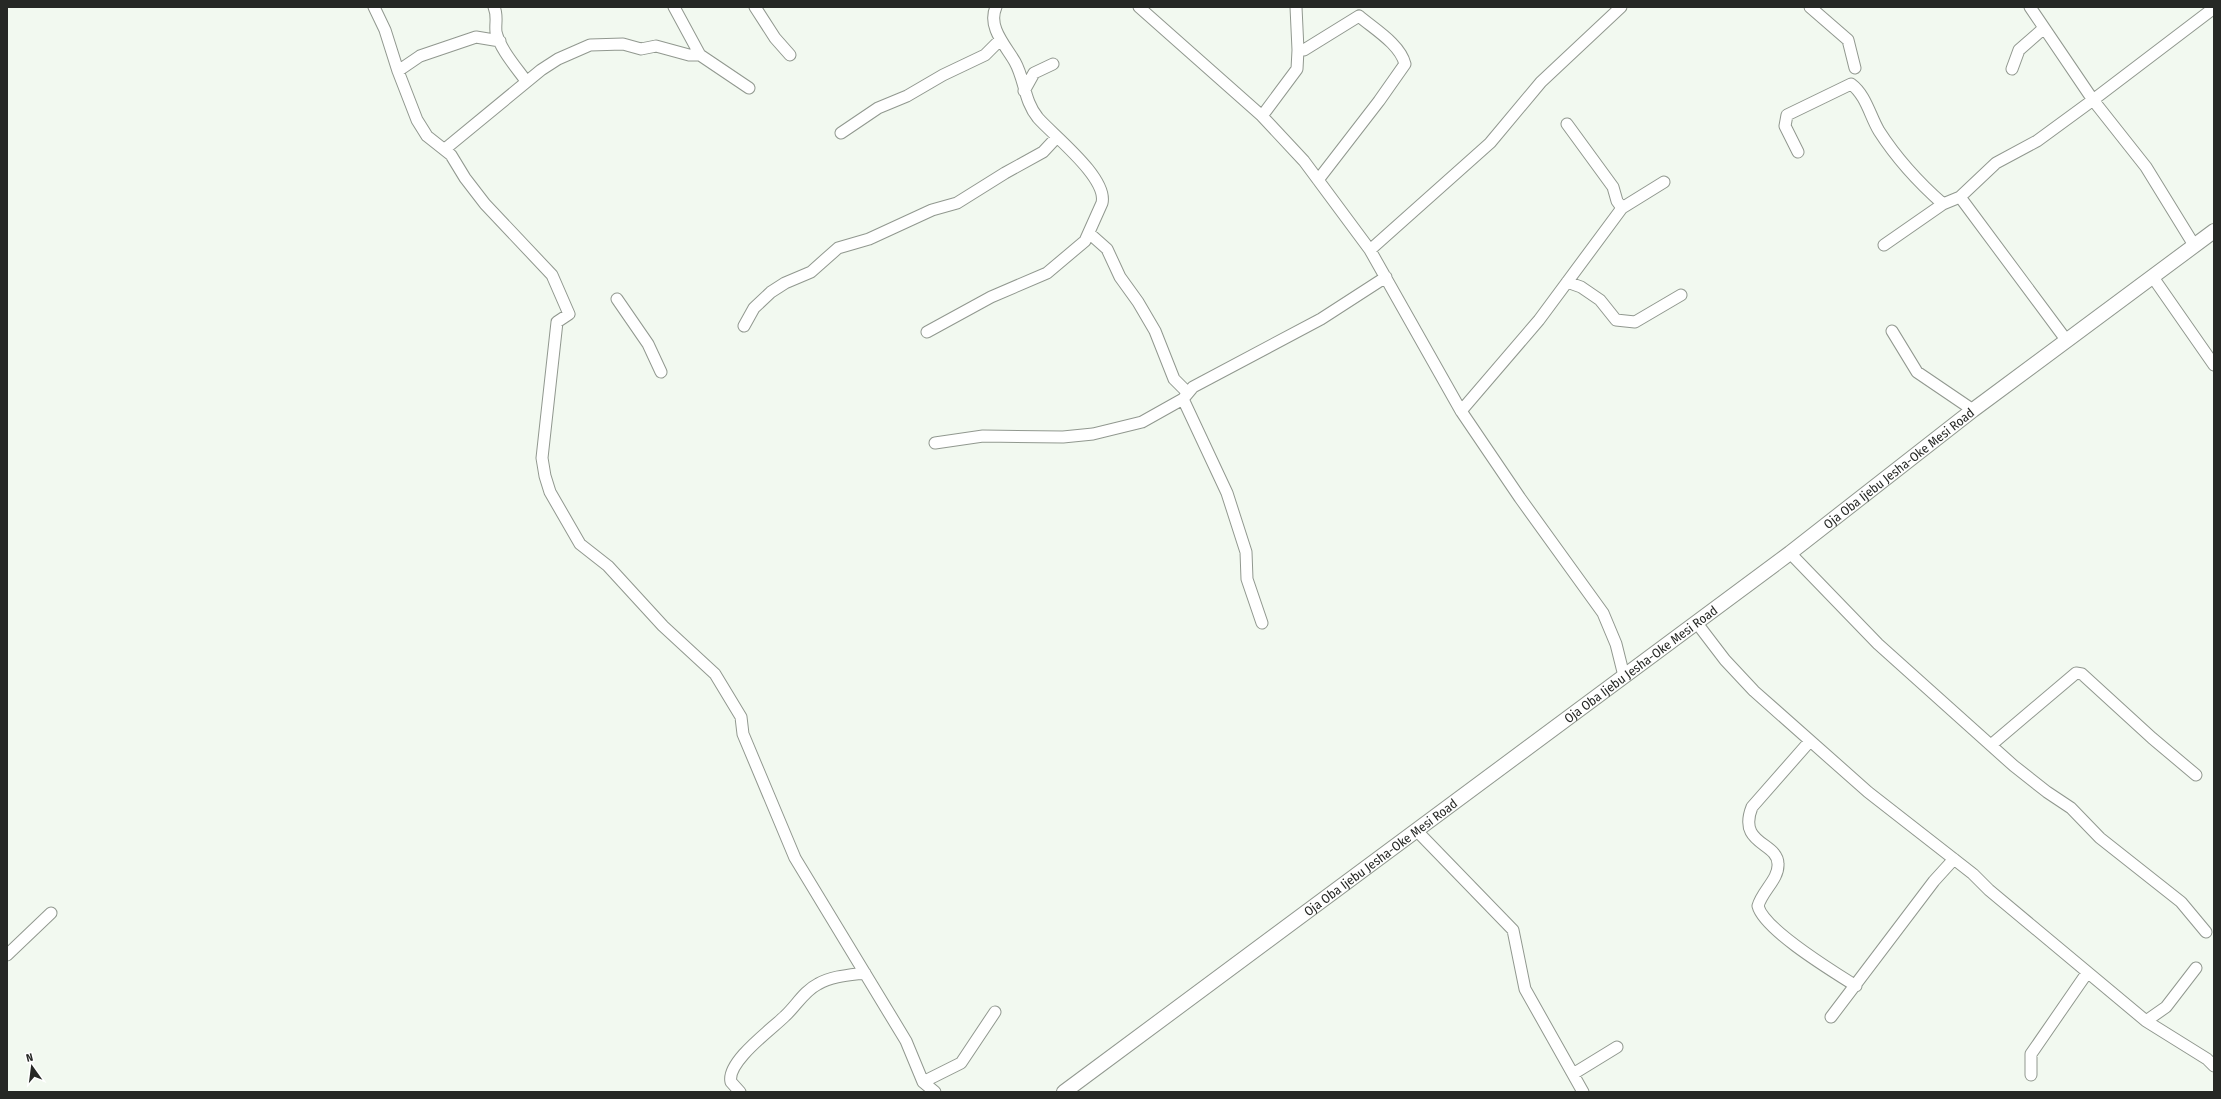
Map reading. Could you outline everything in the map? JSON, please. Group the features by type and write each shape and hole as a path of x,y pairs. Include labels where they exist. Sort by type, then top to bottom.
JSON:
{"main road":[{"name":"Oja Oba Ijebu Jesha-Oke Mesi Road","path":"1064,1092 1790,553 1973,410 2068,341 2214,230"}],"street":[{"path":"374,7 385,30 398,71 417,120 427,136 445,149 485,204 552,275 569,314 557,322 553,349 542,458 545,476 550,492 580,544 608,566 663,626 715,674 732,700 741,717 743,734 795,858 906,1041 923,1082 935,1092"},
{"path":"494,7 497,13 496,32 500,41 526,81"},
{"path":"674,7 700,55 749,88"},
{"path":"755,7 775,38 790,55"},
{"path":"927,332 991,298 1047,273 1085,241 1102,204 1101,190 1079,159 1038,117 1028,103 1016,63 1000,40 994,22 993,14 996,7"},
{"path":"1139,7 1262,116 1318,180 1370,250 1461,411 1520,498 1603,613 1616,644 1624,676"},
{"path":"1262,116 1297,69 1298,50 1296,7"},
{"path":"1370,250 1490,143 1541,82 1621,7"},
{"path":"1810,7 1848,40 1855,68"},
{"path":"2030,7 2093,100 2146,168 2194,245"},
{"path":"1884,245 1943,204 1960,197 1996,164 2037,141 2214,8"},
{"path":"1298,50 1304,50 1359,16 1397,49 1403,56 1405,64 1379,101 1318,180"},
{"path":"2012,69 2018,50 2044,28"},
{"path":"398,71 420,56 476,37 483,36 500,41"},
{"path":"841,133 878,108 907,96 943,75 985,55 1000,40"},
{"path":"445,149 526,81 558,59 590,45 623,44 641,49 656,46 689,55 700,55"},
{"path":"1016,63 1034,73"},
{"path":"1024,91 1034,73 1053,64"},
{"path":"1798,152 1785,126 1787,115 1851,84 1858,88 1878,129 1899,160 1943,204"},
{"path":"1567,124 1613,187 1617,201 1622,208"},
{"path":"744,326 754,308 771,292 785,283 811,272 838,248 869,239 932,210 958,203 1005,173 1043,152 1057,137"},
{"path":"1461,411 1539,320 1622,208 1664,182"},
{"path":"1960,197 2068,341"},
{"path":"1089,233 1107,249 1120,277 1138,302 1155,331 1174,379 1186,396 1227,493 1246,552 1248,579 1262,623"},
{"path":"2152,276 2214,365"},
{"path":"935,443 983,436 1063,437 1093,434 1142,422 1186,396 1193,387 1321,319 1386,277"},
{"path":"1568,282 1581,287 1600,300 1616,320 1635,322 1681,295"},
{"path":"617,299 648,344 661,372"},
{"path":"1892,331 1917,372 1973,410"},
{"path":"1790,553 1878,644 1991,745 2047,792 2072,808 2100,838 2181,902 2206,932"},
{"path":"1696,622 1725,660 1754,691 1868,792 1954,859 2087,973 2146,1021 2214,1066"},
{"path":"1991,745 2076,673 2082,674 2152,738 2196,775"},
{"path":"1810,741 1752,807 1749,816 1751,832 1776,856 1778,862 1775,875 1758,906 1760,913 1771,925 1812,957 1856,986"},
{"path":"1416,830 1513,930 1525,989 1583,1092"},
{"path":"1832,1018 1934,881 1954,859"},
{"path":"7,955 51,913"},
{"path":"2146,1021 2166,1007 2196,968"},
{"path":"740,1092 730,1082 730,1075 748,1047 786,1015 801,998 817,984 835,977 865,973"},
{"path":"2031,1075 2030,1054 2087,973"},
{"path":"923,1082 961,1063 995,1012"},
{"path":"1573,1074 1617,1047"}]}
